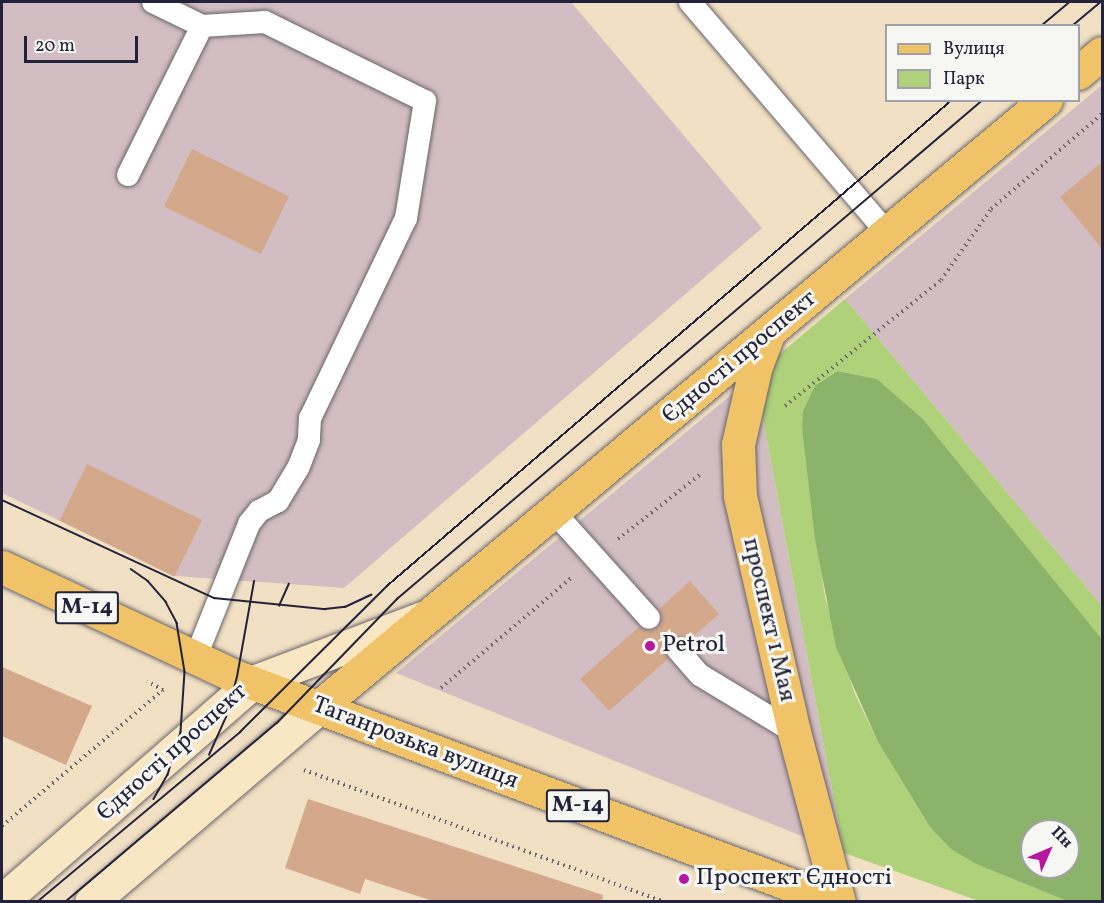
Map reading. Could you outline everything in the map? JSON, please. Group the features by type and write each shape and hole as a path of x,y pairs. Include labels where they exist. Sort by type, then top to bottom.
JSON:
{"main road":[{"path":"1080,71 1102,53"},
{"name":"Єдності проспект","path":"91,902 319,707 767,337 1044,102"},
{"name":"проспект 1 Мая","path":"767,337 756,365 738,444 740,496 750,551 838,902"},
{"name":"Таганрозька вулиця","path":"2,567 195,659 838,902"},
{"name":"Єдності проспект","path":"2,901 253,682 432,614"}],"lane":[{"path":"153,2 202,26 265,22 425,101 406,218 310,418 309,441 298,468 278,501 259,511 249,524 195,659"},
{"path":"690,2 888,234"},
{"path":"128,175 202,26"},
{"path":"554,512 649,618"},
{"path":"678,650 700,675 794,732"}],"path":[{"path":"441,688 596,557 941,280 991,209 1102,114"},
{"path":"2,826 163,690 147,681"},
{"path":"307,768 664,902"}],"shaded area":[{"path":"2,2 571,2 762,228 344,588 175,576 2,493"},
{"path":"1102,85 1102,606 845,299"},
{"path":"755,375 844,853 396,673"}],"green space":[{"path":"845,299 1102,606 1102,639 922,418 877,379 839,371 802,428 825,597 854,692 878,742 930,827 976,864 1067,901 979,901 844,853 755,375"},
{"path":"838,371 877,379 922,418 1102,639 1102,901 1067,901 976,864 951,849 930,827 878,742 836,647 815,539 802,428 803,411 815,386"}],"building":[{"path":"192,149 289,196 261,254 164,207"},
{"path":"1102,162 1102,249 1060,197"},
{"path":"87,464 202,520 174,577 59,521"},
{"path":"690,581 719,614 688,641 676,637 669,640 665,652 668,659 609,711 580,679 639,627 651,631 658,628 662,616 659,609"},
{"path":"2,667 92,706 66,765 2,736"},
{"path":"308,799 603,895 602,902 436,902 365,879 360,894 285,868"}],"tram line":[{"path":"1043,24 1070,2"},
{"path":"1074,24 1101,2"},
{"path":"37,902 240,732 387,586 950,102"},
{"path":"65,902 277,723 397,599 981,102"},
{"path":"2,500 214,598 325,609 345,607 371,595"},
{"path":"131,569 148,581 166,602 177,623 185,672 181,732 168,775 154,799"},
{"path":"209,755 226,717 237,677 254,582"},
{"path":"279,606 289,584"}],"place":[{"name":"Petrol","path":"650,646"},
{"name":"Проспект Єдності","path":"684,879"}]}
